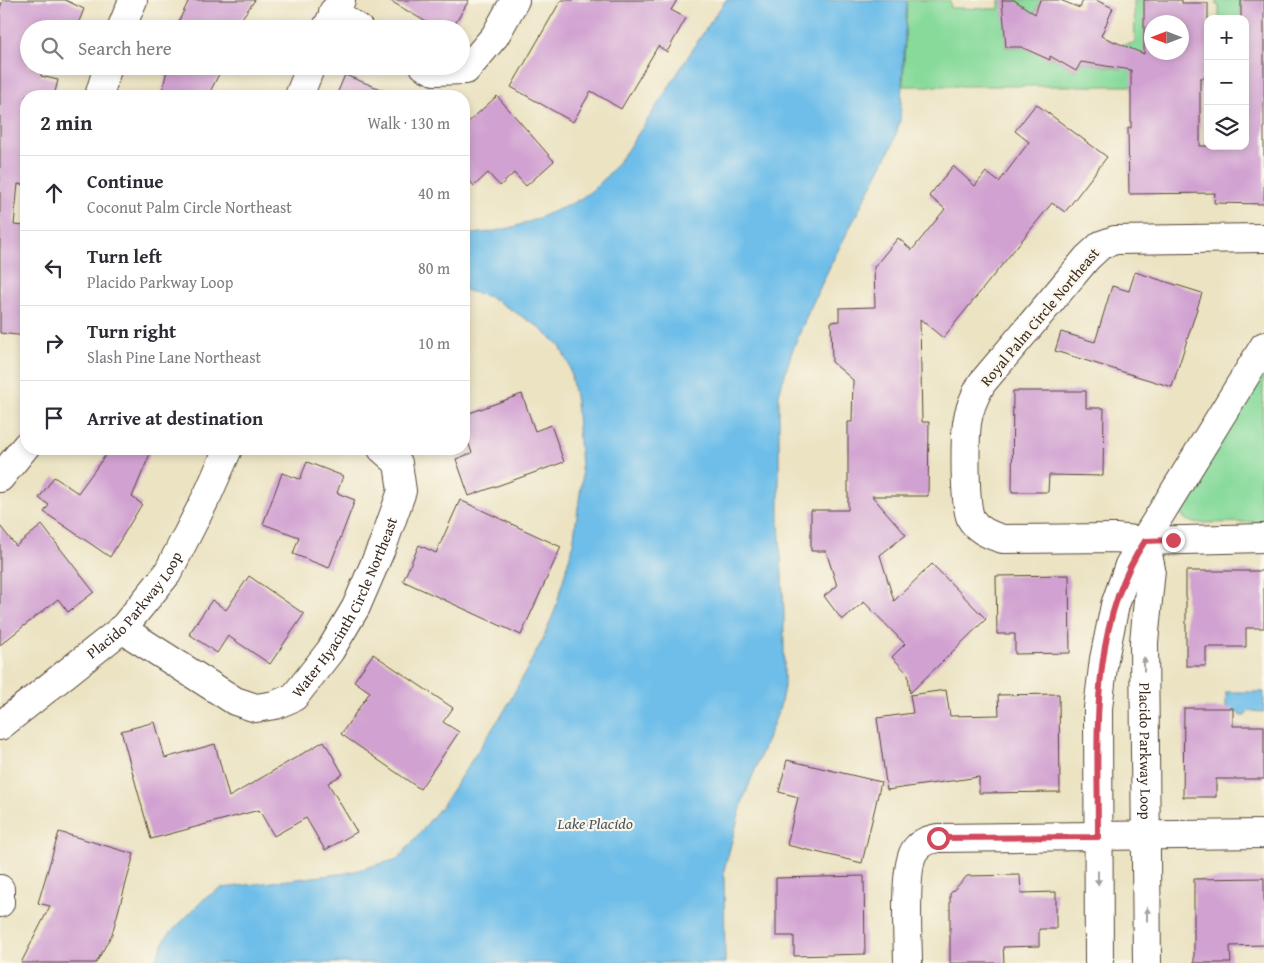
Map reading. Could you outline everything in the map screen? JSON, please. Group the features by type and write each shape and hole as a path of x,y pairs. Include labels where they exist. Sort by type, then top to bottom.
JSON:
{"street":[{"path":"125,20 133,0"},
{"path":"470,65 495,36 515,0"},
{"path":"334,13 345,20"},
{"path":"101,90 105,75"},
{"path":"301,90 307,75"},
{"name":"Royal Palm Circle Northeast","path":"1264,238 1115,240 1101,246 1087,258 982,383 972,401 967,422 967,497 971,519 986,534 1003,539 1114,538 1145,541 1264,538"},
{"path":"1099,963 1098,708 1104,659 1115,605 1129,565 1264,346"},
{"path":"0,478 20,453"},
{"name":"Placido Parkway Loop","path":"0,726 122,629 167,574 208,494 225,455"},
{"name":"Water Hyacinth Circle Northeast","path":"122,629 235,701 256,708 275,705 294,697 330,651 356,607 384,542 402,490 398,463 389,455"},
{"name":"Placido Parkway Loop","path":"1145,541 1151,569 1144,642 1147,963"},
{"path":"908,963 909,868 914,852 925,840 938,838 1264,834"},
{"path":"0,889 0,903"}],"green space":[{"path":"907,0 950,0 951,8 999,9 999,0 1040,0 1035,14 1005,25 1006,47 1021,47 1050,59 1050,56 1076,71 1081,62 1122,69 1122,45 1135,43 1134,0 1148,0 1148,15 1144,15 1144,60 1146,60 1146,70 1173,81 1204,80 1204,86 903,86"},
{"path":"1216,0 1241,0 1241,15 1219,15 1219,5 1216,5"},
{"path":"1264,363 1260,497 1264,498 1264,522 1194,523 1186,520 1181,515 1194,473"}],"water":[{"name":"Lake Placido","path":"726,0 907,0 900,120 893,144 808,313 791,354 779,394 779,521 784,612 784,687 780,707 743,800 724,870 725,963 154,963 166,937 205,898 222,888 347,873 398,859 441,807 506,708 543,639 555,610 573,544 582,479 576,402 569,365 560,346 536,325 490,297 470,292 470,234 505,229 525,223 562,208 589,193 606,177 627,150"},
{"path":"1226,692 1264,692 1264,712 1249,711 1245,716 1240,716 1238,712 1226,712"}],"building":[{"path":"3,0 65,0 84,9 80,20 20,20 20,75 41,75 58,80 56,90 20,90 20,184 18,184 14,225 20,226 20,335 0,333 0,8"},
{"path":"189,0 255,0 241,20 179,20"},
{"path":"389,0 469,0 457,20 423,20"},
{"path":"561,0 677,0 671,10 686,18 667,52 658,46 621,109 591,91 573,122 511,87"},
{"path":"1002,0 1014,0 1035,14 1040,0 1060,0 1080,8 1083,0 1096,0 1113,8 1101,36 1144,54 1144,60 1189,60 1189,15 1144,15 1144,0 1182,0 1182,3 1208,3 1208,15 1204,15 1204,78 1200,78 1200,146 1204,146 1204,150 1249,150 1249,15 1241,15 1241,0 1264,0 1264,204 1214,203 1215,193 1129,194 1128,128 1131,128 1131,70 1081,62 1076,71 1050,56 1050,60 1021,47 1006,47"},
{"path":"166,75 218,75 211,90 162,90"},
{"path":"345,75 383,90 339,90"},
{"path":"497,96 554,161 526,186 514,173 500,186 488,173 474,186 470,181 470,121"},
{"path":"1036,104 1107,157 1065,212 1052,203 943,338 920,319 922,422 929,422 928,496 872,496 906,535 880,555 894,601 932,564 986,619 910,693 908,674 892,657 905,644 864,602 842,620 824,596 837,586 826,551 811,551 811,510 848,510 848,422 852,422 853,380 832,362 831,322 839,321 839,308 875,307 874,267 898,238 912,250 945,209 929,196 953,166 975,186 986,172 999,182 1029,142 1015,131"},
{"path":"1135,272 1202,293 1172,387 1055,351 1061,332 1095,342 1112,286 1129,291"},
{"path":"1013,391 1086,391 1086,408 1104,408 1103,476 1049,475 1048,492 1012,492"},
{"path":"522,394 535,431 551,425 564,462 469,496 456,459 472,453 470,447 470,413"},
{"path":"106,455 150,455 132,497 142,504 110,557 44,512 49,505 39,498 54,477 78,493"},
{"path":"307,462 343,476 337,493 355,500 329,568 293,554 299,537 263,524 282,473 300,479"},
{"path":"460,500 561,547 521,635 403,581 419,545 436,553"},
{"path":"42,525 94,592 68,612 58,599 0,645 0,526 16,546"},
{"path":"1186,571 1264,571 1264,628 1246,628 1246,647 1206,647 1206,666 1186,666"},
{"path":"1069,575 1070,653 1015,654 1015,634 997,634 996,576"},
{"path":"249,576 304,614 270,664 228,636 217,653 189,634 212,600 226,610"},
{"path":"373,654 453,708 443,722 459,732 420,789 341,734 370,692 354,681"},
{"path":"946,690 950,716 999,715 998,695 1059,694 1060,792 979,793 979,777 887,790 877,718 913,713 910,695"},
{"path":"1184,708 1233,708 1233,726 1264,726 1264,779 1216,779 1216,797 1183,797"},
{"path":"155,722 165,758 215,744 229,797 324,741 343,774 328,783 357,832 325,850 306,818 274,836 259,810 151,839 121,731"},
{"path":"787,760 881,782 862,863 787,845 798,797 779,792"},
{"path":"59,832 134,854 112,934 96,963 21,963 50,906 38,903"},
{"path":"1020,875 1021,893 1056,892 1056,929 1039,929 1039,946 1003,947 1004,963 950,963 950,894 967,876"},
{"path":"864,876 865,954 794,956 794,936 776,936 776,878"},
{"path":"1264,878 1264,945 1230,946 1231,963 1194,963 1194,879"}],"route":[{"path":"938,838 1098,837 1098,708 1104,659 1115,605 1129,565 1145,541 1173,540"}]}
